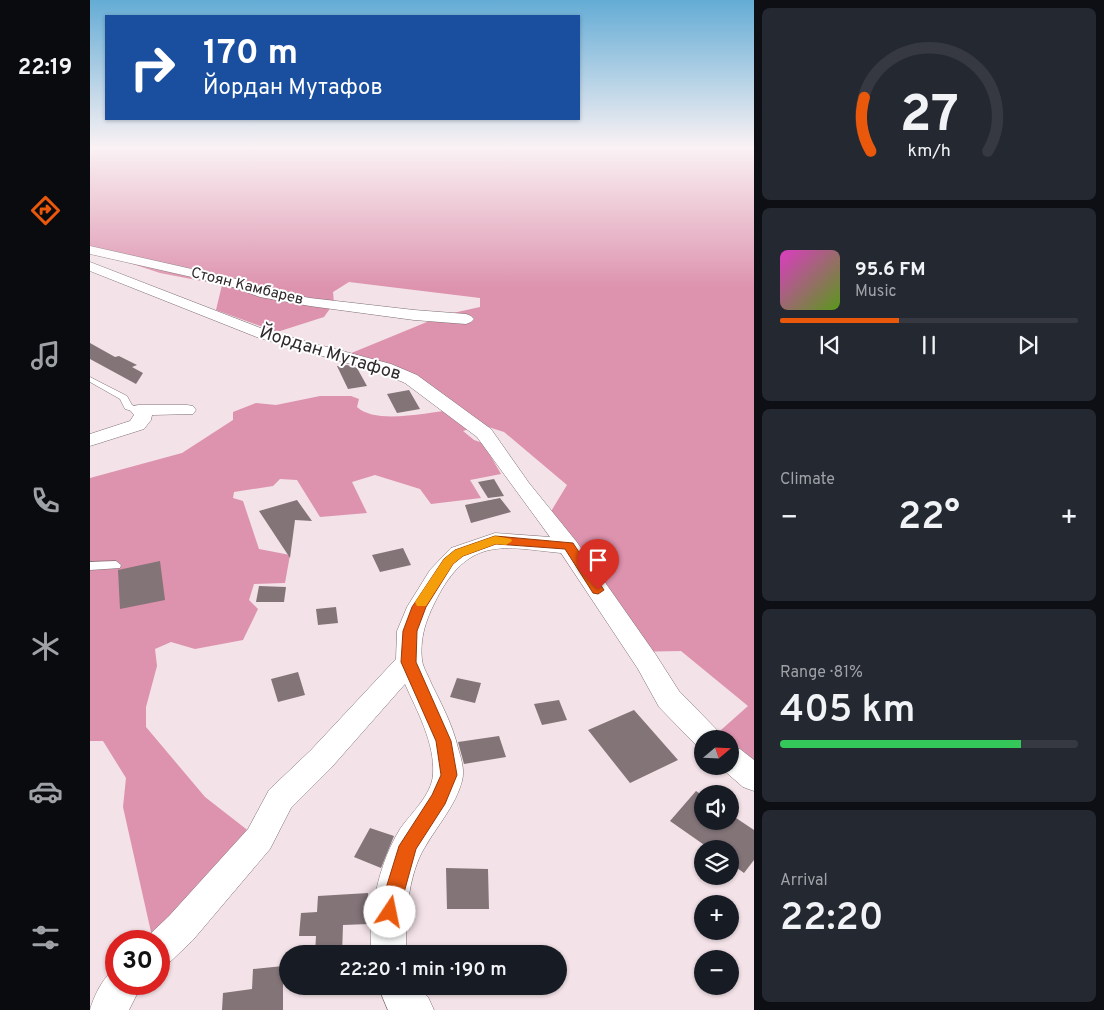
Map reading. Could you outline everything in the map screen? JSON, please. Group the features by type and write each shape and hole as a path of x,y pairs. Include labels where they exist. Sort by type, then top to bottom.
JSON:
{"street":[{"name":"Стоян Камбарев","path":"90,250 231,282 260,293 310,302 414,315 466,319"},
{"name":"Йордан Мутафов","path":"90,266 265,335 385,368 411,380 484,433 522,487 568,546 647,662 669,699 699,730"},
{"path":"139,410 187,410"},
{"path":"90,440 137,425 142,420 143,414 139,410"},
{"path":"388,945 392,898 408,846 439,799 449,775 443,741 408,662 410,631 419,607 438,576 459,553 495,540 568,546"},
{"path":"170,938 259,839 280,799 321,758 408,662"},
{"path":"739,766 754,778"},
{"path":"108,1010 117,995"},
{"path":"400,995 404,1002 415,1010"}],"lane":[{"path":"90,379 124,398 128,407 139,410"},
{"path":"90,566 116,565"}],"shaded area":[{"path":"90,194 754,194 754,762 739,747 739,730 721,730 748,706 681,651 628,652 533,513 550,513 567,485 504,432 482,425 463,431 474,440 483,443 501,474 470,480 481,498 431,504 420,489 375,475 352,482 367,513 320,517 297,480 280,479 273,486 234,492 233,498 243,501 259,549 290,555 285,583 254,584 249,600 258,609 243,640 195,649 171,642 155,649 157,666 146,707 146,727 205,797 259,839 170,938 170,930 151,930 123,807 126,778 103,741 90,741 90,478 182,453 233,420 233,412 256,403 276,405 320,396 351,396 359,399 357,407 376,415 403,416 453,410 417,378 349,354 444,315 480,307 480,298 349,282 333,292 334,303 324,317 277,332 216,310 222,285 160,273 90,250"}],"building":[{"path":"90,343 115,357 119,356 137,365 132,367 143,373 136,384 90,359"},
{"path":"347,365 357,368 367,386 348,389 337,366"},
{"path":"409,390 420,409 397,413 387,394"},
{"path":"494,479 504,496 488,498 478,482"},
{"path":"500,498 511,512 471,523 465,505"},
{"path":"297,500 312,521 295,520 290,558 259,511"},
{"path":"403,548 411,565 380,572 372,555"},
{"path":"160,561 165,600 120,609 118,570"},
{"path":"259,586 286,587 284,602 256,602"},
{"path":"336,607 338,623 318,625 316,609"},
{"path":"298,672 305,695 278,702 271,679"},
{"path":"457,678 481,683 475,703 450,697"},
{"path":"559,700 567,720 542,725 534,704"},
{"path":"634,710 678,760 630,783 588,730"},
{"path":"499,736 506,757 464,764 458,742"},
{"path":"694,793 694,830 739,830 739,820 754,830 754,860 744,873 739,869 739,840 697,840 670,821"},
{"path":"370,828 394,836 381,868 354,857"},
{"path":"446,868 488,869 489,909 447,909"},
{"path":"368,893 369,924 343,925 342,945 316,945 316,936 299,936 301,913 317,912 318,896"},
{"path":"279,966 279,995 283,995 283,1010 222,1010 223,993 252,989 253,969"}],"slow traffic":[{"path":"422,602 438,576 459,553 495,540 506,541"}],"route":[{"path":"390,912 392,898 408,846 439,799 449,775 443,741 408,662 410,631 419,607 438,576 459,553 495,540 568,546 598,590"}]}
